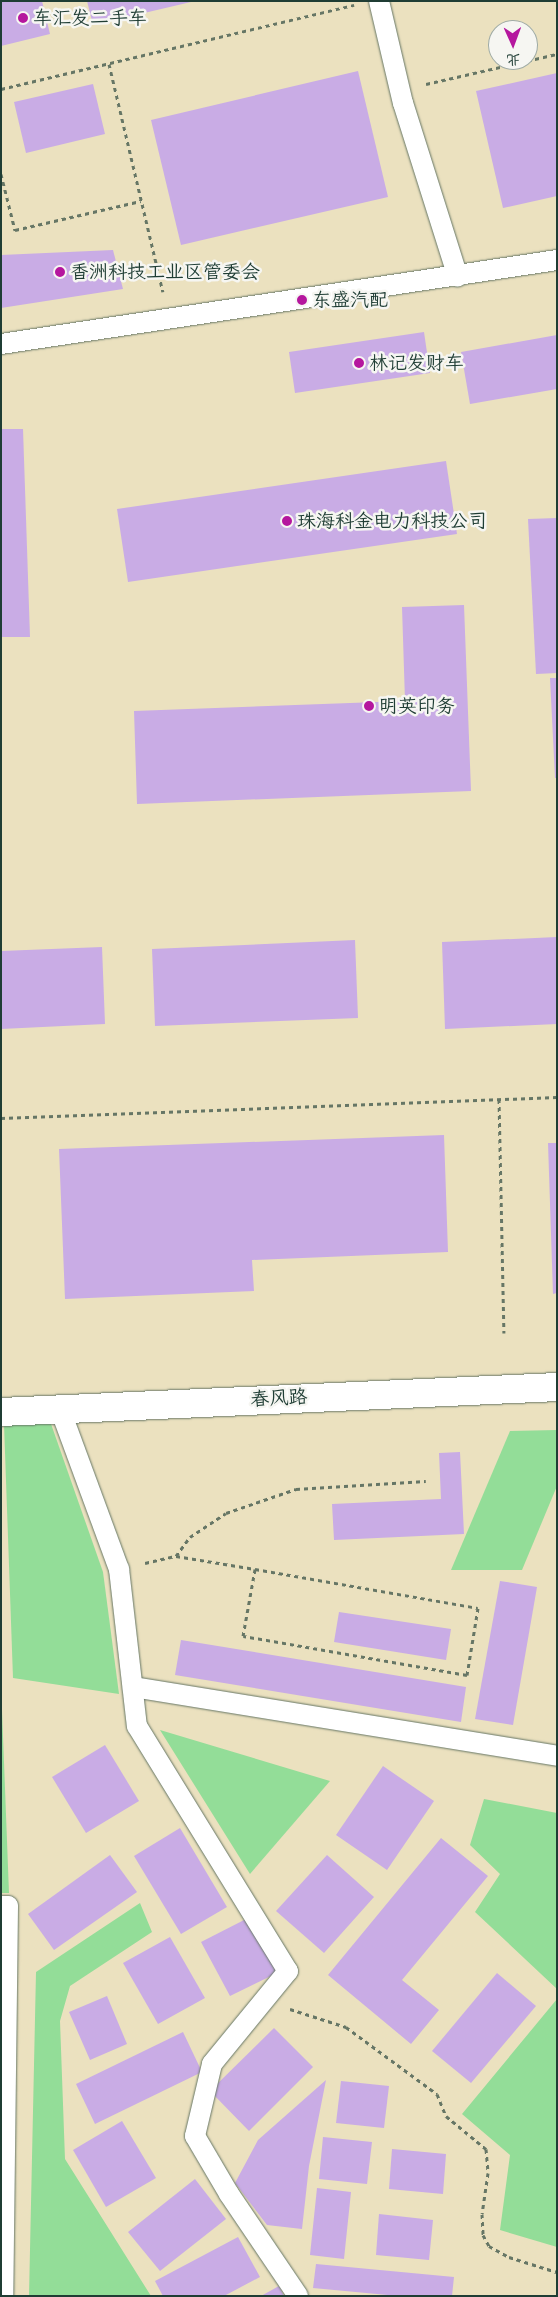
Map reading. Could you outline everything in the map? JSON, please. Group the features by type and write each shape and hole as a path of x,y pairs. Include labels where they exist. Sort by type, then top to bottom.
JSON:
{"street":[{"name":"春风路","path":"1,1412 557,1387"}],"lane":[{"path":"371,2 458,277"},
{"path":"1,344 458,277 557,260"},
{"path":"60,1410 119,1569 137,1726 288,1971 212,2064 195,2136 229,2194 298,2296"},
{"path":"132,1687 557,1756"},
{"path":"1,1906 8,1906 3,2296"}],"path":[{"path":"1,89 371,2"},
{"path":"400,92 557,54"},
{"path":"109,64 170,320"},
{"path":"1,174 14,230 141,201"},
{"path":"1,1118 557,1096"},
{"path":"499,1099 504,1333"},
{"path":"176,1556 190,1537 226,1513 296,1489 426,1481"},
{"path":"119,1569 176,1556 255,1569 478,1608 466,1676 243,1636 255,1569"},
{"path":"264,2001 346,2026 437,2094 446,2116 486,2149 488,2173 482,2214 483,2235 489,2246 509,2257 557,2272"}],"green space":[{"path":"50,1421 103,1572 119,1694 13,1678 4,1424"},
{"path":"557,1430 557,1486 522,1570 451,1570 510,1431"},
{"path":"1,1684 9,1893 1,1893"},
{"path":"160,1730 330,1781 250,1874"},
{"path":"484,1799 557,1813 557,1989 475,1912 500,1874 470,1845"},
{"path":"140,1903 152,1932 70,1986 60,2021 65,2159 151,2296 29,2296 36,1972"},
{"path":"557,1999 557,2247 500,2230 510,2155 462,2114"}],"building":[{"name":"车汇发二手车","path":"1,1 42,1 50,34 1,46"},
{"path":"87,1 191,1 191,2 93,25"},
{"path":"358,71 388,197 181,245 151,120"},
{"path":"557,73 557,196 503,208 476,91"},
{"path":"93,84 105,134 26,153 14,102"},
{"name":"香洲科技工业区管委会","path":"113,250 123,289 1,308 1,255"},
{"name":"林记发财车","path":"424,332 430,373 295,393 289,352"},
{"path":"557,335 557,389 470,404 461,352"},
{"path":"1,429 23,429 30,637 1,637"},
{"name":"珠海科金电力科技公司","path":"446,461 457,534 128,582 117,509"},
{"path":"557,518 557,673 536,674 528,519"},
{"name":"明英印务","path":"464,605 471,791 137,804 134,711 405,701 402,607"},
{"path":"550,678 557,678 557,778 555,778"},
{"path":"557,937 557,1024 445,1029 442,942"},
{"path":"355,940 358,1018 155,1026 152,949"},
{"path":"102,947 105,1024 1,1029 1,951"},
{"path":"444,1135 448,1252 252,1260 254,1291 65,1299 59,1149"},
{"path":"548,1143 557,1143 557,1293 553,1294"},
{"path":"460,1452 464,1534 334,1540 332,1504 441,1499 439,1453"},
{"path":"500,1581 537,1587 513,1725 475,1719"},
{"path":"339,1612 451,1629 446,1660 334,1642"},
{"path":"181,1640 466,1687 461,1722 175,1675"},
{"path":"105,1745 139,1801 86,1833 52,1777"},
{"path":"383,1766 434,1801 387,1870 336,1835"},
{"path":"180,1828 227,1907 181,1934 134,1856"},
{"path":"441,1838 488,1876 402,1980 439,2010 411,2044 328,1975"},
{"path":"110,1855 137,1892 54,1950 28,1914"},
{"path":"327,1855 374,1897 324,1953 276,1911"},
{"path":"248,1918 277,1973 230,1996 201,1942"},
{"path":"170,1937 205,1998 158,2024 123,1963"},
{"path":"497,1973 536,2006 471,2083 432,2051"},
{"path":"107,1996 127,2044 90,2060 69,2012"},
{"path":"274,2028 313,2067 249,2131 210,2091"},
{"path":"183,2032 202,2072 95,2124 76,2084"},
{"path":"326,2080 309,2166 302,2229 267,2225 235,2183 258,2140"},
{"path":"341,2081 389,2086 384,2128 336,2123"},
{"path":"122,2121 156,2178 106,2207 73,2150"},
{"path":"323,2137 372,2142 367,2184 319,2179"},
{"path":"392,2149 446,2154 443,2194 389,2189"},
{"path":"195,2179 226,2219 160,2271 128,2232"},
{"path":"317,2188 351,2192 344,2259 310,2255"},
{"path":"379,2214 433,2220 429,2260 376,2255"},
{"path":"238,2237 260,2277 224,2296 163,2296 155,2281"},
{"path":"316,2264 454,2277 452,2296 398,2296 313,2288"},
{"path":"279,2286 284,2296 261,2296"}],"place":[{"name":"车汇发二手车","path":"23,18"},
{"name":"香洲科技工业区管委会","path":"60,272"},
{"name":"东盛汽配","path":"302,300"},
{"name":"林记发财车","path":"359,363"},
{"name":"珠海科金电力科技公司","path":"287,521"},
{"name":"明英印务","path":"369,706"}]}
